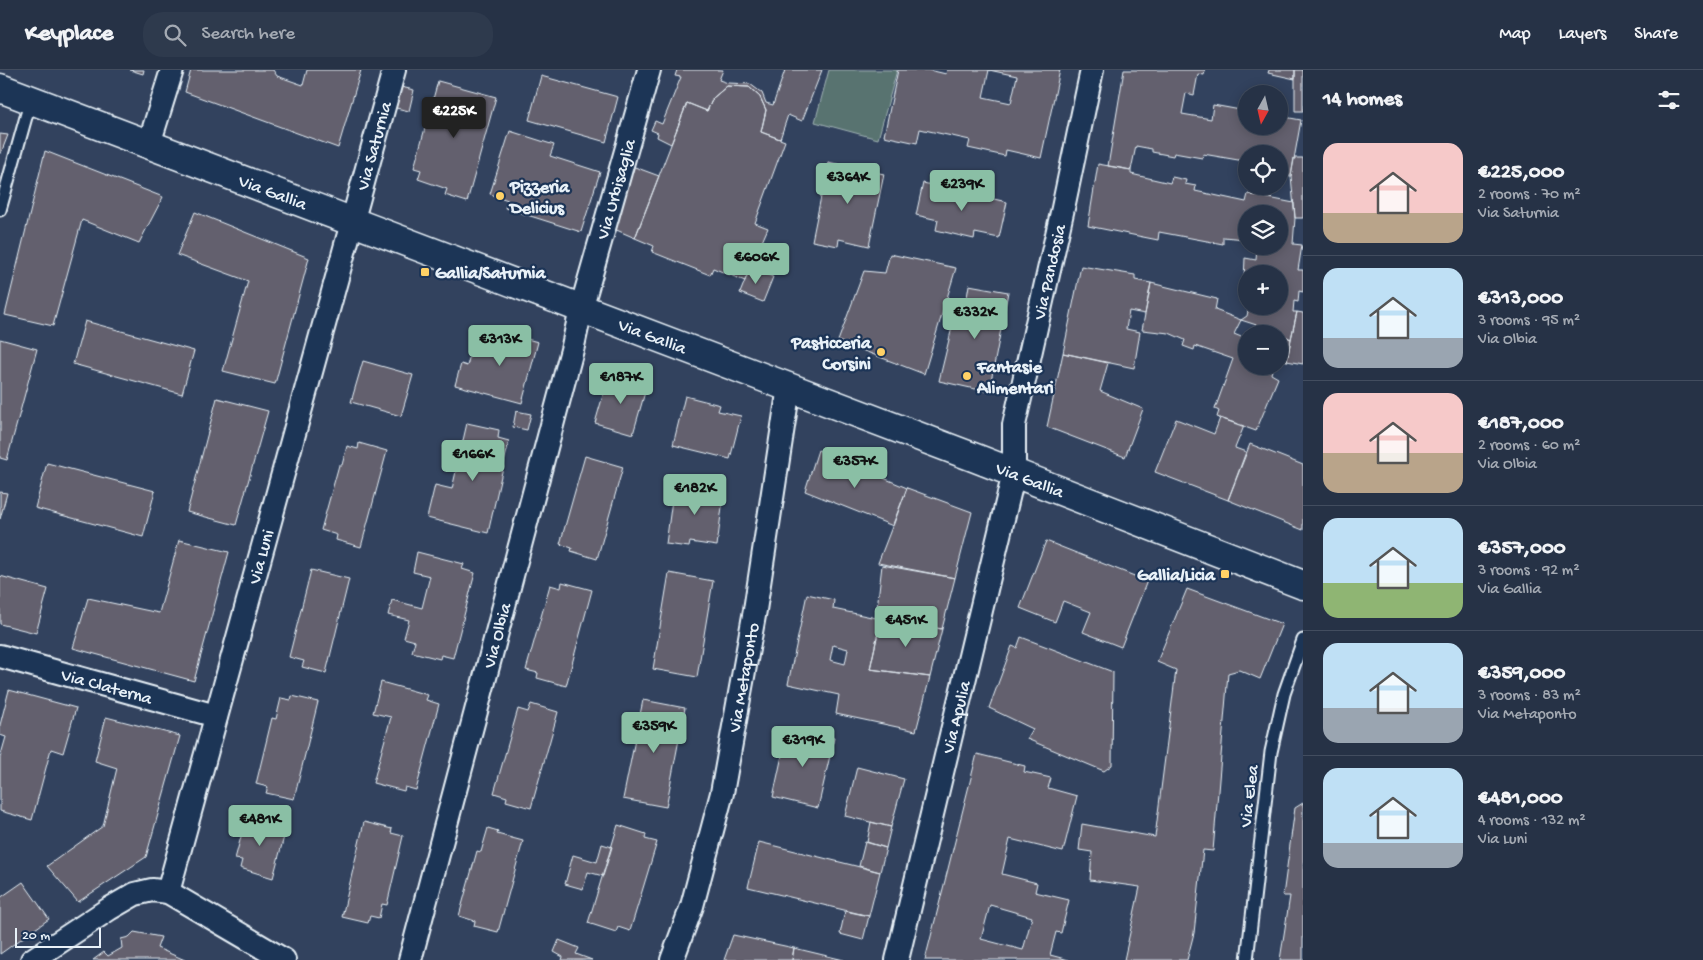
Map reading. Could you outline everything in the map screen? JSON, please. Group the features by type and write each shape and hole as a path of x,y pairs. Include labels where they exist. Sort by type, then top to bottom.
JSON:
{"main road":[{"name":"Via Gallia","path":"0,88 789,387 1303,585"}],"street":[{"path":"149,144 172,70"},
{"name":"Via Saturnia","path":"352,222 394,70"},
{"name":"Via Urbisaglia","path":"581,309 649,70"},
{"name":"Via Pandosia","path":"1014,473 1014,425 1092,70"},
{"name":"Via Luni","path":"168,892 352,222"},
{"name":"Via Olbia","path":"410,960 568,365 581,309"},
{"name":"Via Metaponto","path":"672,960 692,906 722,793 755,610 789,387"},
{"name":"Via Apulia","path":"898,960 1014,473"},
{"name":"Via Claterna","path":"0,656 216,716"},
{"path":"32,960 109,909 135,894 152,890 168,892 284,960"}],"lane":[{"path":"0,210 31,99"},
{"name":"Via Elea","path":"1247,960 1271,752 1284,694 1303,640"}],"green space":[{"path":"829,70 897,70 878,139 815,122"}],"building":[{"path":"130,70 144,70 143,74"},
{"path":"191,70 273,70 277,76 303,85 307,70 361,70 338,148 185,92"},
{"path":"677,70 723,70 719,80 728,83 750,84 762,93 766,103 773,105 785,70 822,70 802,121 788,115 780,139 761,132 766,110 760,97 749,87 727,86 713,98 707,111 687,103 671,144 657,137 658,133 651,130 655,121 662,124 681,77 675,76"},
{"path":"898,70 929,70 946,74 947,70 989,70 1060,70 1041,158 1006,150 1005,156 968,148 970,140 920,129 917,143 884,136","holes":["989,70 1017,76 1011,103 983,97"]},
{"path":"1124,70 1205,70 1204,75 1198,74 1194,95 1186,93 1182,114 1211,119 1213,105 1238,110 1238,135 1288,135 1288,118 1301,120 1291,176 1288,176 1288,145 1238,145 1238,160 1203,154 1202,158 1174,153 1173,156 1152,152 1152,149 1136,146 1131,170 1108,166"},
{"path":"1269,70 1295,70 1295,79 1268,73"},
{"path":"1295,70 1303,70 1303,111 1295,111"},
{"path":"541,76 618,97 606,142 529,120"},
{"path":"438,81 496,97 467,202 445,195 447,189 418,179 421,170 414,168"},
{"path":"727,86 749,87 760,97 766,110 761,132 785,141 755,223 768,228 758,251 762,255 761,264 757,266 751,265 745,281 713,268 710,275 652,252 654,246 635,238 687,103 707,111 713,98"},
{"path":"401,87 414,90 409,111 396,108"},
{"path":"510,131 554,145 550,156 600,172 581,232 505,208 508,200 490,194"},
{"path":"0,134 8,135 1,153 0,153"},
{"path":"45,151 163,197 139,243 82,220 53,326 5,315"},
{"path":"1294,158 1303,158 1303,218 1295,218 1291,176"},
{"path":"828,162 884,174 869,246 839,239 838,246 812,241"},
{"path":"1098,164 1131,170 1131,174 1170,183 1172,177 1186,180 1185,184 1196,186 1195,191 1246,202 1248,195 1253,195 1294,203 1293,244 1302,245 1298,270 1303,270 1303,292 1299,291 1298,302 1294,301 1293,312 1297,312 1291,339 1288,338 1288,325 1256,325 1241,320 1247,315 1288,315 1288,265 1245,265 1245,258 1256,260 1256,255 1288,255 1288,205 1238,205 1238,238 1223,237 1223,244 1159,232 1158,240 1088,226"},
{"path":"632,166 659,176 635,238 612,228"},
{"path":"923,183 1007,202 999,238 975,233 974,239 936,230 938,220 916,215"},
{"path":"1252,195 1272,195 1271,198"},
{"path":"195,212 309,258 275,384 223,371 248,281 177,255"},
{"path":"890,254 956,268 924,374 838,341 864,271 885,273"},
{"path":"1081,266 1135,275 1135,280 1151,283 1145,314 1129,311 1126,329 1140,332 1134,368 1063,353"},
{"path":"750,268 773,277 763,302 740,293"},
{"path":"1151,283 1217,299 1215,310 1241,320 1234,334 1238,336 1238,375 1273,375 1278,378 1256,431 1217,417 1219,411 1215,409 1233,359 1195,346 1194,350 1183,346 1185,340 1169,333 1142,330"},
{"path":"969,285 1008,292 989,392 939,381 954,319 963,322"},
{"path":"1297,312 1303,313 1303,364 1288,361"},
{"path":"85,321 194,351 182,394 73,364"},
{"path":"493,330 538,342 522,403 455,385 461,364 467,366 472,347 487,351"},
{"path":"1288,338 1291,339 1288,356"},
{"path":"0,339 37,349 7,460 0,458"},
{"path":"1063,353 1108,363 1100,391 1143,409 1125,457 1047,427"},
{"path":"363,361 413,375 401,416 351,402"},
{"path":"621,377 647,385 633,434 595,423 608,378 619,382"},
{"path":"685,396 720,405 718,411 741,416 730,459 673,445"},
{"path":"217,398 268,411 236,525 187,512"},
{"path":"516,411 531,414 527,430 513,427"},
{"path":"1220,418 1244,426 1235,448 1246,452 1228,500 1155,472 1176,419 1214,434"},
{"path":"467,423 499,430 498,438 509,441 488,533 427,518 435,485 452,489"},
{"path":"359,443 387,451 361,547 336,540 337,535 321,530 339,465 342,465 347,446 358,449"},
{"path":"1250,444 1303,465 1303,530 1228,500"},
{"path":"818,450 907,488 893,526 805,491"},
{"path":"585,456 623,467 597,559 571,551 572,548 560,544"},
{"path":"47,463 155,491 143,537 35,508"},
{"path":"674,485 724,491 717,546 690,542 689,547 666,544"},
{"path":"907,488 972,512 955,578 878,563"},
{"path":"0,492 7,493 0,519"},
{"path":"179,540 229,552 194,681 73,648 88,598 159,613"},
{"path":"1046,541 1147,581 1121,647 1083,632 1091,612 1063,601 1055,622 1020,608"},
{"path":"417,552 464,564 462,569 475,573 453,658 441,655 440,659 412,652 415,641 404,638 409,620 388,615 392,600 422,608 430,576 413,572"},
{"path":"882,565 955,578 942,629 876,617"},
{"path":"311,570 349,579 326,673 302,667 304,661 289,657"},
{"path":"669,573 713,581 697,677 653,669"},
{"path":"0,576 48,589 36,633 0,624"},
{"path":"562,582 592,590 566,686 537,678 538,673 526,670 550,585 561,588"},
{"path":"1187,589 1282,624 1260,679 1239,670 1228,673 1213,851 1203,850 1194,933 1187,960 1124,960 1140,887 1090,880 1092,852 1079,850 1082,824 1155,837 1176,670 1157,662"},
{"path":"807,594 834,600 833,609 881,619 870,669 930,677 916,731 836,714 839,695 788,684","holes":["833,645 848,649 845,664 830,660"]},
{"path":"881,619 942,629 930,677 870,669"},
{"path":"1021,637 1113,672 1112,765 1104,771 1027,739 1033,729 989,708 1012,646 1017,648"},
{"path":"381,682 428,695 426,700 439,704 416,790 405,787 404,791 373,783 391,717 373,713"},
{"path":"9,690 76,708 63,753 51,749 32,820 0,811 0,758 6,737 0,735 0,725"},
{"path":"292,696 318,702 294,799 266,793 268,787 256,784 272,718 276,719 281,698 291,700"},
{"path":"643,700 685,708 666,807 623,799"},
{"path":"531,704 558,712 531,808 506,801 507,797 494,793 518,709 528,712"},
{"path":"106,717 180,736 146,857 78,902 47,866 103,826 117,768 95,761"},
{"path":"788,728 834,738 818,808 773,797"},
{"path":"977,754 1025,766 1024,772 1051,778 1048,788 1077,796 1063,852 1010,839 1002,874 1037,883 1035,892 1069,900 1061,933 1056,932 1050,955 1069,960 925,960","holes":["990,905 1032,917 1023,950 981,939"]},
{"path":"857,767 904,779 891,827 845,816"},
{"path":"1303,803 1303,960 1280,960 1290,896 1283,896 1295,808"},
{"path":"246,818 286,829 273,878 240,868 242,860 235,859"},
{"path":"364,822 392,829 391,833 403,836 387,905 382,904 379,918 370,916 368,923 342,917"},
{"path":"871,822 891,827 886,848 867,842"},
{"path":"618,825 646,834 645,839 657,842 630,931 618,927 616,932 588,923"},
{"path":"488,828 498,831 497,834 523,841 498,932 474,926 475,921 459,916 477,851 481,852"},
{"path":"759,842 880,872 869,916 748,887"},
{"path":"865,842 886,848 880,872 859,866"},
{"path":"602,844 612,847 603,876 588,872 583,889 565,884 573,855 597,862"},
{"path":"23,882 49,919 0,954 0,898"},
{"path":"845,911 869,916 863,940 840,934"},
{"path":"134,932 161,937 157,948 185,960 93,960 104,952 108,956 122,948 121,939 129,937"},
{"path":"733,935 794,948 792,960 724,960"},
{"path":"559,940 579,948 576,954 592,960 562,960 563,957 554,952"},
{"path":"794,948 844,960 792,960"}],"place":[{"name":"Pizzeria Delicius","path":"500,196"},
{"name":"Gallia/Saturnia","path":"425,272"},
{"name":"Pasticceria Corsini","path":"881,352"},
{"name":"Fantasie Alimentari","path":"967,376"},
{"name":"Gallia/Licia","path":"1225,574"}]}
